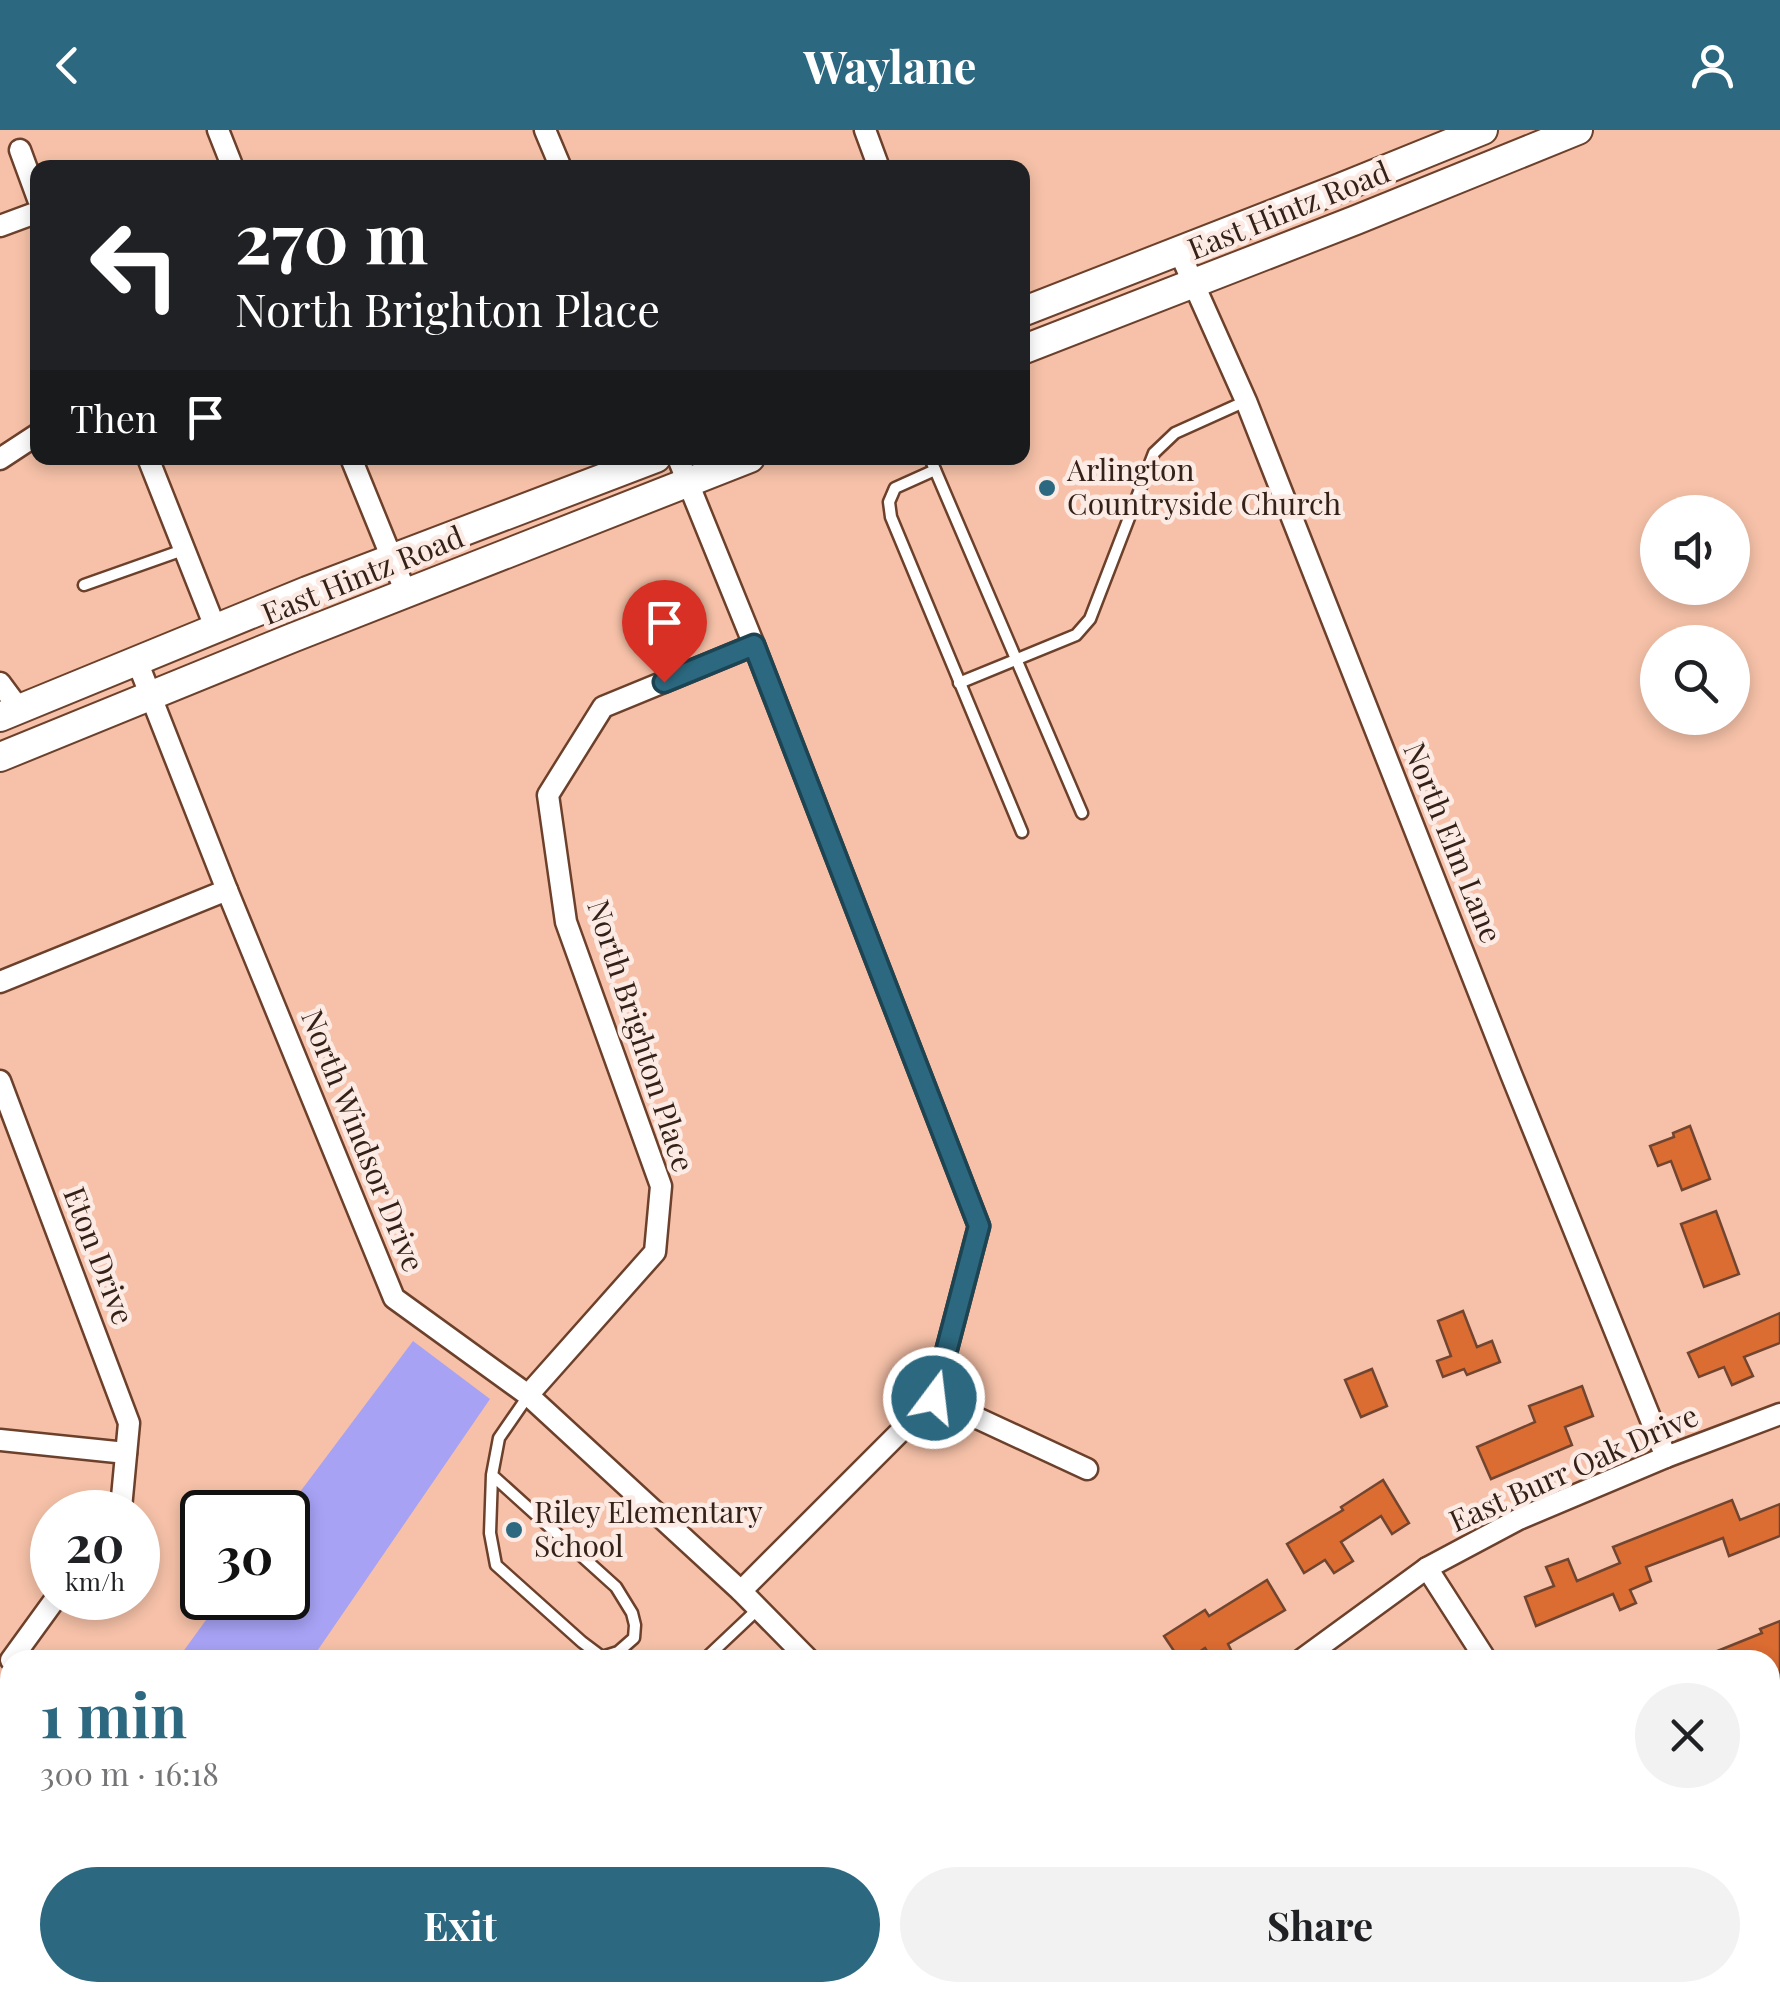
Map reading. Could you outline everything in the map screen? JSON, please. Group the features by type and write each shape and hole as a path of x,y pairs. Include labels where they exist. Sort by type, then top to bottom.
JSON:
{"main road":[{"name":"East Hintz Road","path":"1030,309 1483,130"},
{"name":"East Hintz Road","path":"1030,347 1578,130"},
{"name":"East Hintz Road","path":"10,713 215,627 638,465"},
{"name":"East Hintz Road","path":"0,757 406,593 683,470 711,465"}],"street":[{"path":"218,130 230,160"},
{"path":"545,130 557,160"},
{"path":"865,130 876,160"},
{"path":"20,150 30,186"},
{"path":"0,226 30,215"},
{"name":"North Elm Lane","path":"1179,252 1246,402 1666,1457"},
{"path":"0,459 30,439"},
{"path":"151,465 215,627"},
{"path":"354,465 406,593"},
{"path":"683,470 979,1226 934,1398 741,1591"},
{"name":"North Brighton Place","path":"528,1395 656,1252 661,1186 566,922 548,795 603,708 754,645"},
{"name":"North Windsor Drive","path":"137,661 226,890 394,1298 528,1395 741,1591 799,1650"},
{"path":"0,683 10,713"},
{"path":"0,982 226,890"},
{"name":"Eton Drive","path":"0,1081 129,1423 123,1490"},
{"path":"934,1398 1087,1469"},
{"name":"East Burr Oak Drive","path":"1315,1650 1427,1568 1519,1518 1780,1414"},
{"path":"0,1440 126,1453"},
{"path":"1427,1568 1480,1650"},
{"path":"17,1650 40,1620"}],"lane":[{"path":"959,683 1076,634 1090,619 1154,453 1174,432 1246,402"},
{"path":"932,465 1082,813"},
{"path":"934,470 895,488 889,502 891,516 1022,832"},
{"path":"84,585 183,550"},
{"path":"528,1395 499,1438 492,1475 490,1534 496,1565 594,1650"},
{"path":"492,1475 616,1587 635,1625 634,1638 620,1650"},
{"path":"714,1650 758,1608"}],"shaded area":[{"path":"413,1341 490,1399 318,1650 184,1650 206,1620 310,1620 310,1490 301,1490"}],"building":[{"path":"1690,1126 1710,1179 1682,1190 1671,1161 1658,1166 1650,1146"},
{"path":"1716,1211 1739,1274 1704,1287 1681,1224"},
{"path":"1463,1311 1477,1347 1492,1341 1500,1362 1467,1375 1464,1369 1443,1377 1437,1361 1451,1356 1438,1321"},
{"path":"1780,1313 1780,1343 1744,1357 1753,1376 1732,1385 1724,1367 1699,1377 1688,1353"},
{"path":"1372,1369 1387,1406 1361,1417 1345,1380"},
{"path":"1582,1386 1593,1416 1565,1427 1572,1445 1491,1479 1477,1447 1535,1422 1529,1406"},
{"path":"1383,1480 1409,1523 1392,1534 1381,1516 1341,1542 1353,1561 1334,1573 1325,1560 1304,1573 1287,1544"},
{"path":"1732,1500 1740,1520 1780,1504 1780,1536 1729,1556 1723,1538 1646,1567 1651,1581 1630,1590 1636,1603 1620,1610 1613,1594 1536,1626 1525,1597 1554,1586 1546,1567 1568,1559 1577,1581 1620,1563 1613,1547"},
{"path":"1267,1580 1285,1610 1228,1644 1231,1650 1173,1650 1164,1636 1205,1610 1209,1616"},
{"path":"1780,1621 1780,1650 1720,1650 1762,1633 1760,1629"}],"place":[{"name":"Arlington Countryside Church","path":"1047,488"},
{"name":"Riley Elementary School","path":"514,1530"}],"route":[{"path":"664,682 754,645 979,1226 934,1398"}]}
